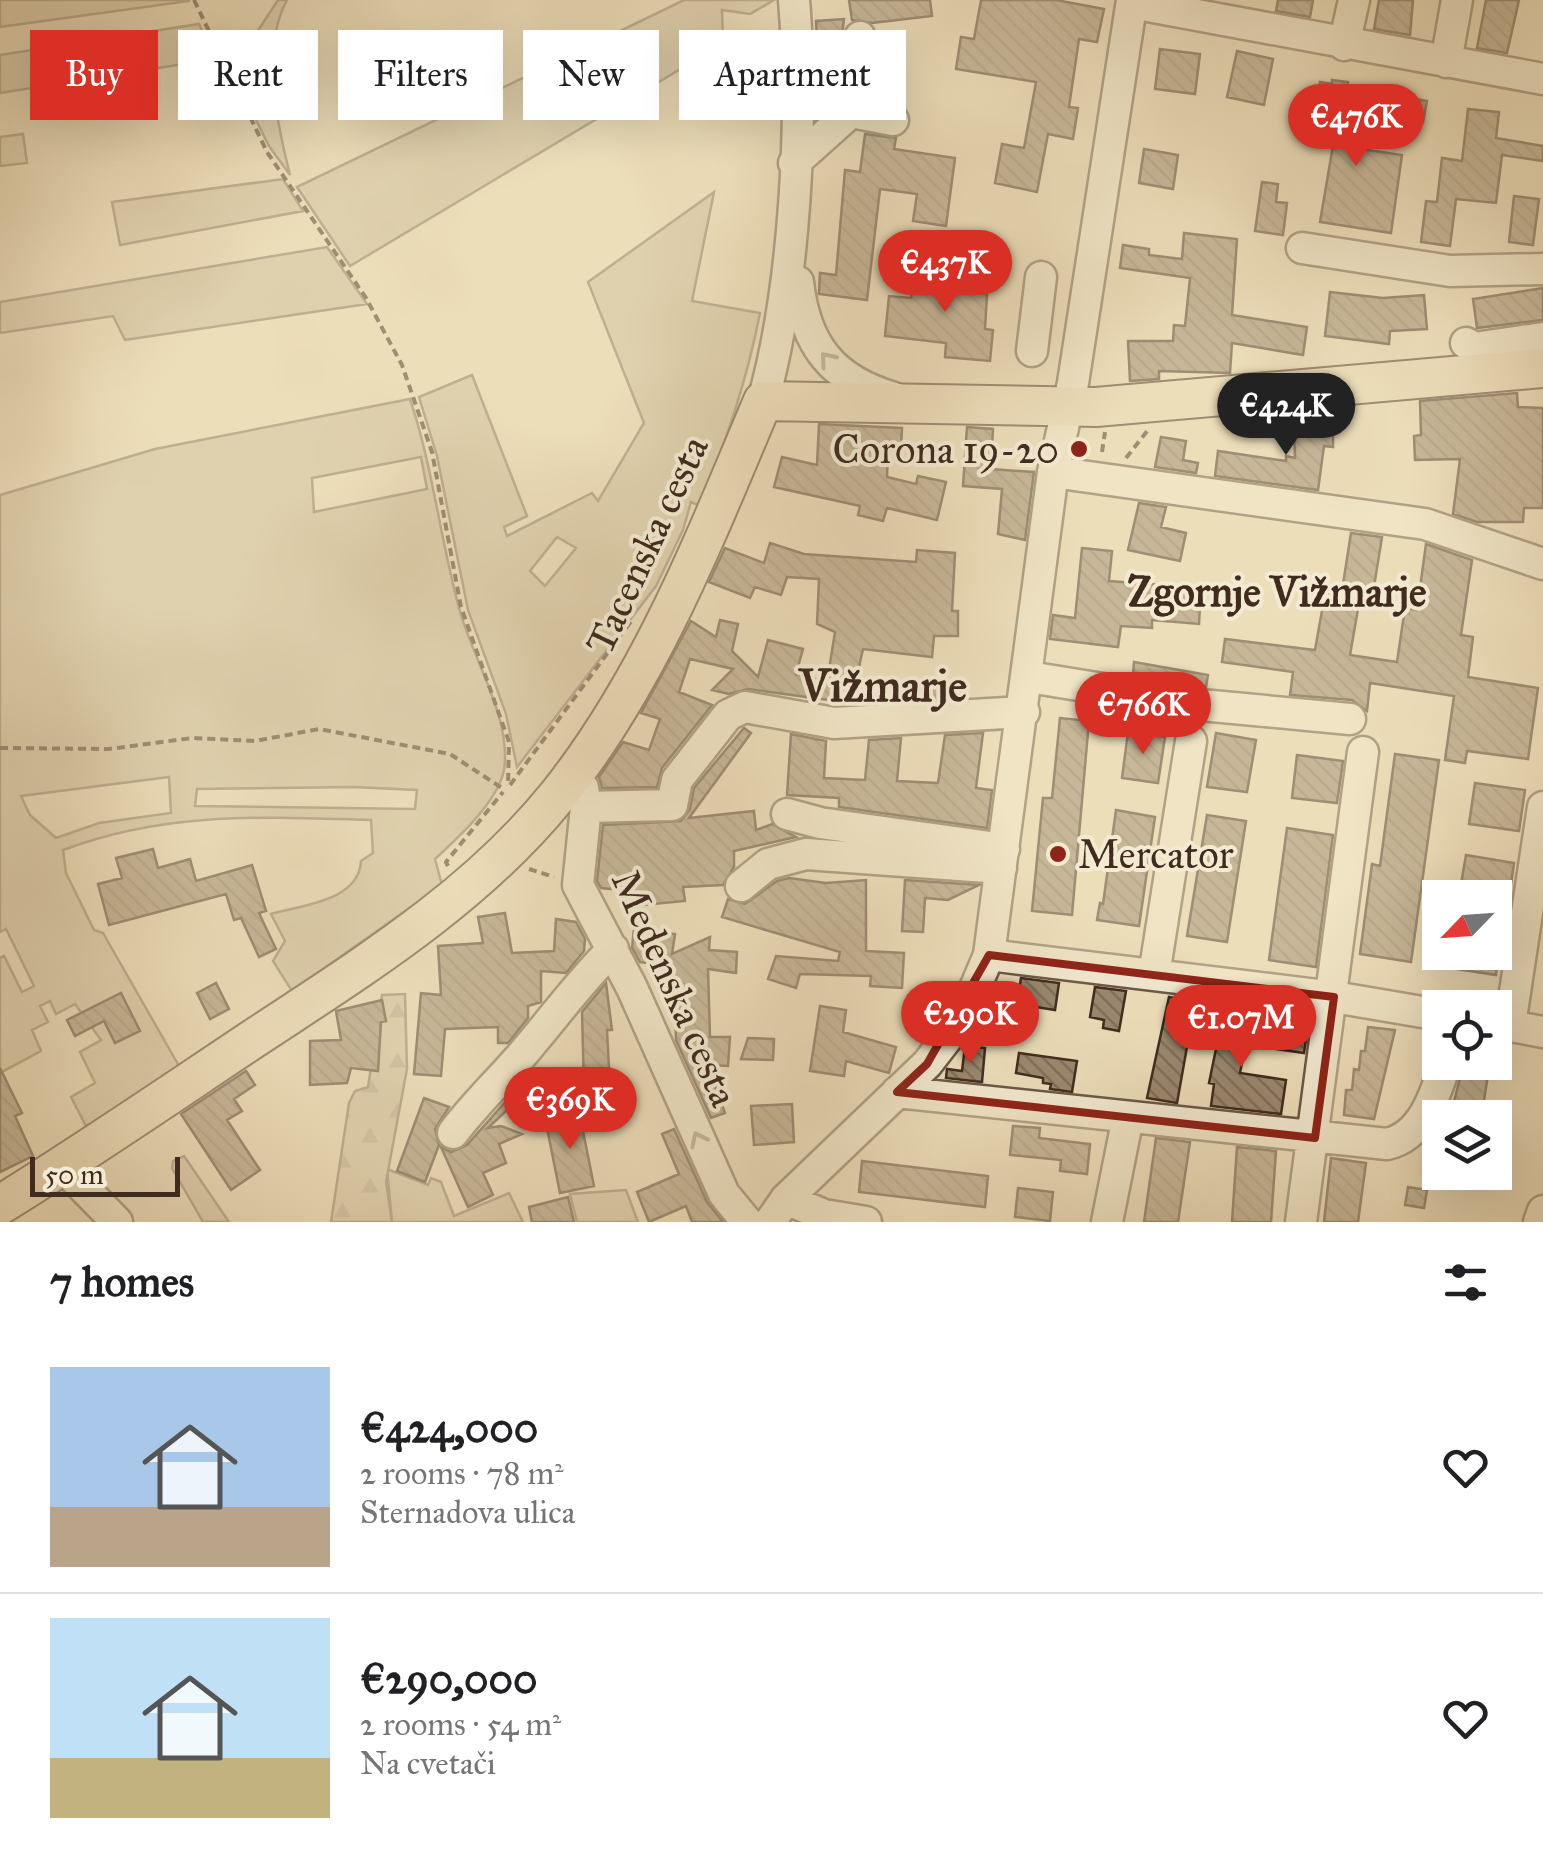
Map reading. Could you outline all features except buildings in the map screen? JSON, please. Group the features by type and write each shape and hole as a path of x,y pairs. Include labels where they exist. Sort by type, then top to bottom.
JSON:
{"main road":[{"path":"763,401 1067,408 1543,368"},
{"name":"Tacenska cesta","path":"0,1205 404,938 462,892 526,832 579,792 613,716 680,596 763,401"}],"street":[{"path":"763,401 784,314 798,49 794,0"},
{"path":"1344,45 1354,0"},
{"path":"1446,62 1457,0"},
{"path":"778,1210 927,1064 962,1019 989,955 1054,472 1132,2 1249,12 1344,45 1543,79"},
{"path":"794,163 841,120"},
{"path":"790,208 802,314 819,353 849,380 912,402"},
{"path":"1302,248 1450,270 1543,269"},
{"path":"1041,277 1033,339 1080,331"},
{"path":"1466,343 1476,348 1543,338"},
{"path":"1054,472 1425,524 1543,564"},
{"path":"1029,678 1201,705 1350,720"},
{"path":"579,792 672,805 676,780 728,715 745,707 834,722 1024,712"},
{"path":"1154,975 1191,741"},
{"path":"1301,1222 1334,997 1363,752"},
{"name":"Medenska cesta","path":"579,792 578,885 613,949 716,1178 747,1222"},
{"path":"1508,990 1543,807"},
{"path":"787,814 1003,858"},
{"path":"741,886 768,864 806,854 1003,858"},
{"path":"453,1132 530,1046 570,991 613,949"},
{"path":"989,955 1334,997 1422,1013"},
{"path":"1512,1026 1543,1032"},
{"path":"897,1092 1387,1144 1403,1140 1418,1127 1438,1080"},
{"path":"1106,1222 1128,1118"},
{"path":"62,1166 117,1222"},
{"path":"778,1210 866,1222"},
{"path":"1539,1222 1543,1211"}],"path":[{"path":"194,0 267,152 366,298 402,365 432,452 461,607 508,742 507,788"},
{"path":"1111,477 1153,424"},
{"path":"462,892 446,862 507,788 635,615"},
{"path":"0,748 108,749 192,738 255,741 319,729 450,754 507,788"},
{"path":"498,798 506,805"},
{"path":"532,870 564,884"}],"highlighted area":[{"path":"989,955 1334,997 1315,1138 897,1092 927,1064"}],"green space":[{"path":"0,0 189,0 189,1 0,27"},
{"path":"278,0 287,0 277,30 258,30"},
{"path":"684,0 774,0 750,14 722,10 723,30 679,30 679,70 659,82 659,30 622,30"},
{"path":"199,24 202,30 178,30 178,65 158,68 158,30"},
{"path":"30,50 30,88 0,93 0,55"},
{"path":"523,78 523,120 595,120 350,266 297,187 436,120 503,120 503,87"},
{"path":"256,120 278,120 290,175"},
{"path":"23,134 27,163 0,166 0,137"},
{"path":"283,179 303,211 120,245 112,202"},
{"path":"714,192 692,301 760,313 735,411 700,506 691,502 683,530 656,586 517,767 506,714 468,610 437,456 419,397 472,375 527,516 504,527 507,536 592,493 598,501 644,423 588,282","holes":["557,537 576,548 545,586 530,571"]},
{"path":"327,247 367,304 125,340 113,316 0,333 0,302"},
{"path":"410,399 459,608 497,709 505,750 504,770 486,806 435,859 442,885 292,991 273,961 285,941 271,914 327,899 350,885 361,861 373,853 371,820 215,819 140,828 63,850 66,873 94,930 103,933 179,1066 87,1128 71,1097 95,1083 80,1052 101,1040 75,1004 56,1014 50,1001 40,1006 48,1022 32,1030 41,1051 0,1073 0,958 4,956 22,992 34,986 6,929 0,932 0,495 155,449","holes":["421,457 427,489 314,512 312,478","169,777 171,813 99,823 56,838 30,815 21,796","354,787 417,790 415,809 195,806 197,789"]},
{"path":"405,994 407,1069 386,1182 392,1222 331,1222 349,1103 355,1091 368,1087 382,995"},
{"path":"184,1156 229,1222 203,1222 172,1168 173,1161"},
{"path":"387,1169 428,1185 431,1178 441,1182 454,1216 509,1193 523,1222 392,1222"},
{"path":"626,1190 638,1222 577,1222 570,1194"}],"place":[{"name":"Corona 19-20","path":"1079,449"},
{"name":"Mercator","path":"1058,854"}],"district":[{"name":"Zgornje Vižmarje","path":"1277,592"},
{"name":"Vižmarje","path":"883,685"}]}
